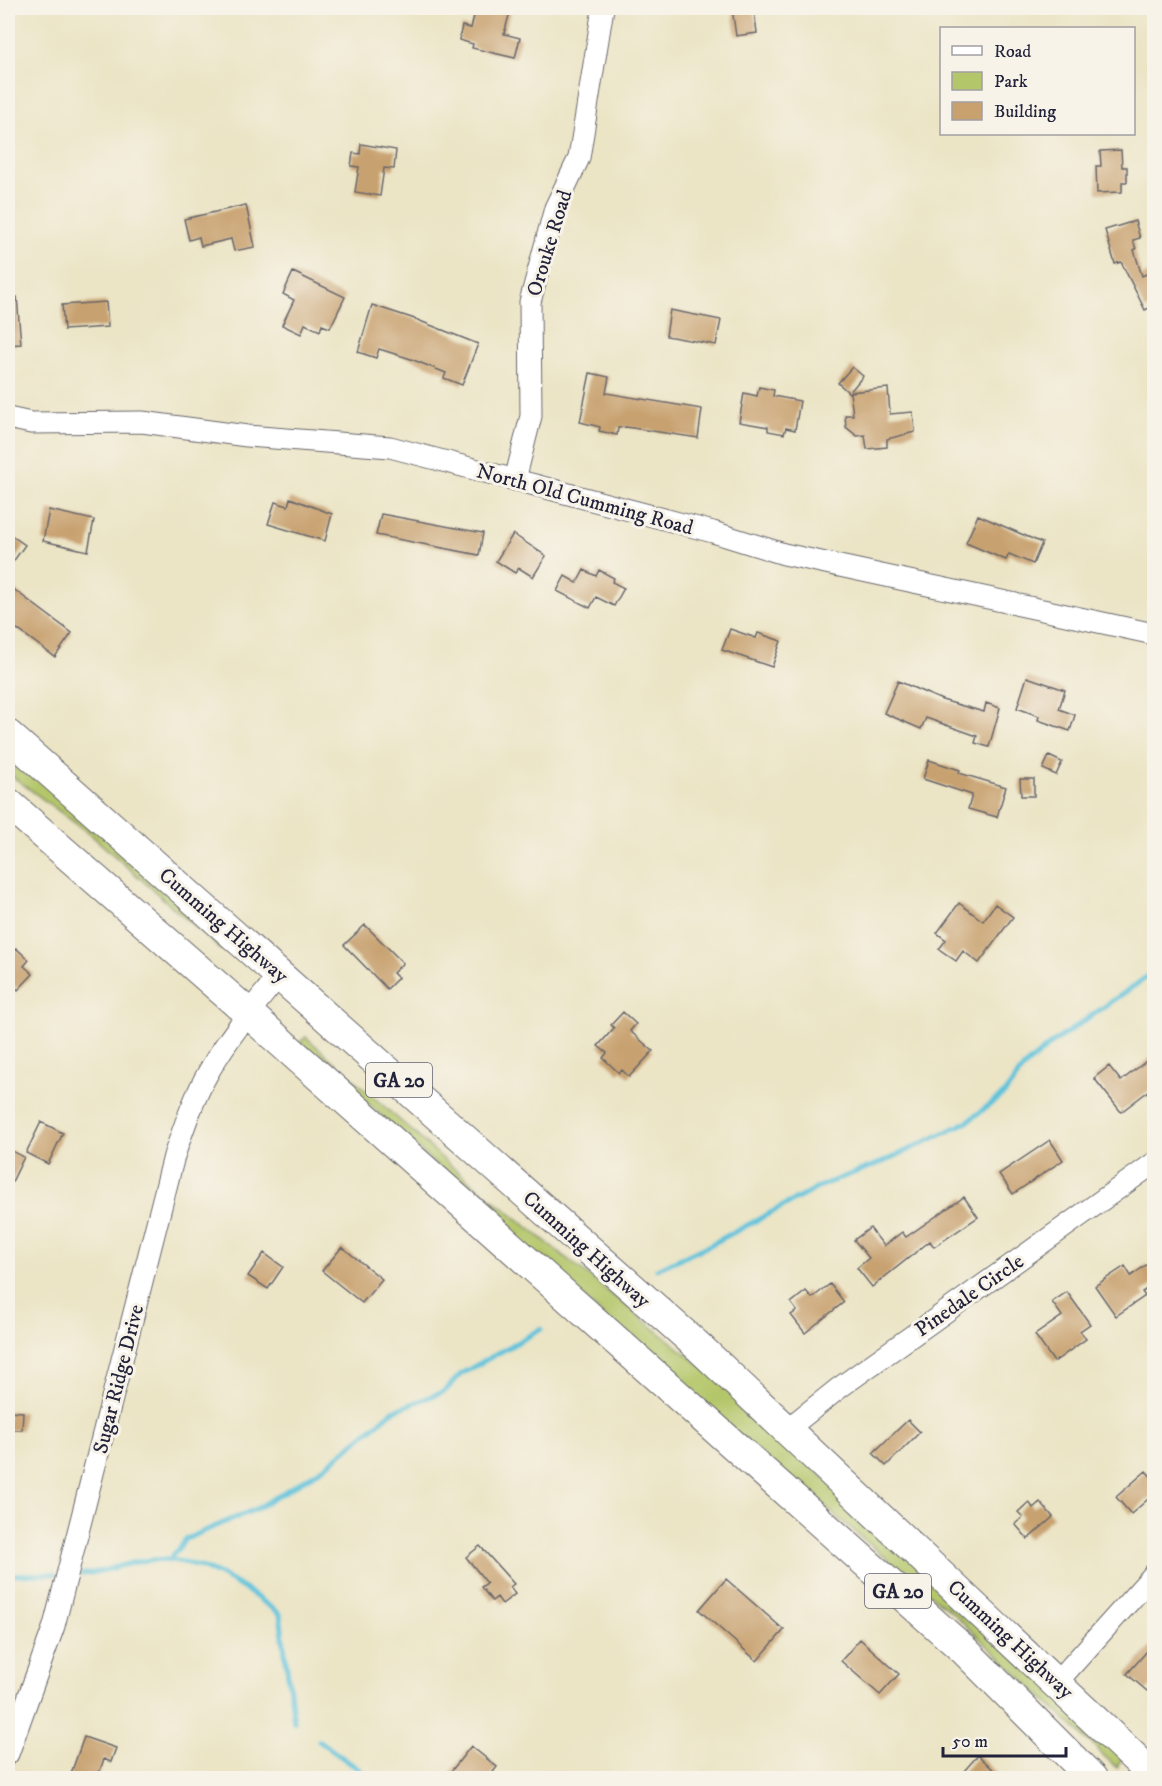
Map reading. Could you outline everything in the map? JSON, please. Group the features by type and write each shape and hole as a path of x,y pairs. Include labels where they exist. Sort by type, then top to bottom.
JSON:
{"highway":[{"name":"Cumming Highway","path":"8,735 700,1348 785,1431 1057,1682 1155,1776"},
{"name":"Cumming Highway","path":"8,803 248,1013 963,1649 1092,1779"}],"street":[{"name":"Orouke Road","path":"515,480 531,416 530,302 555,208 579,158 603,8"},
{"name":"North Old Cumming Road","path":"8,418 31,423 142,422 247,436 390,447 784,554 1155,634"},
{"name":"Sugar Ridge Drive","path":"8,1754 54,1626 174,1156 209,1071 248,1013 280,974"},
{"name":"Pinedale Circle","path":"785,1431 839,1388 1155,1163"},
{"path":"1057,1682 1155,1574"}],"green space":[{"path":"8,749 228,941 221,950 91,835 8,773"},
{"path":"306,1037 450,1165 715,1377 1124,1756 1117,1768 955,1615 696,1400 300,1042"}],"building":[{"path":"476,8 511,8 504,34 520,38 515,58 472,48 473,44 459,40 462,26 471,28"},
{"path":"732,8 754,8 757,33 736,36"},
{"path":"361,144 396,150 394,169 384,168 380,196 355,192 359,167 351,166 353,153 360,154"},
{"path":"1121,150 1122,167 1127,167 1127,182 1122,182 1122,192 1097,193 1096,166 1101,166 1100,151"},
{"path":"246,205 255,247 234,251 231,239 201,246 199,237 189,240 184,219"},
{"path":"1135,221 1140,238 1133,240 1136,249 1134,250 1142,276 1155,270 1155,319 1149,308 1145,310 1121,262 1115,264 1105,230"},
{"path":"293,272 345,297 330,328 322,325 320,331 305,324 301,334 282,325 294,300 283,294"},
{"path":"17,297 21,344 8,345 8,298"},
{"path":"106,302 108,327 64,330 62,305"},
{"path":"372,305 478,344 462,385 444,378 446,373 411,359 379,349 376,358 358,352"},
{"path":"670,310 721,320 716,345 666,336"},
{"path":"852,367 863,376 849,393 838,383"},
{"path":"590,373 609,377 606,393 702,409 698,438 626,427 618,428 617,435 599,431 600,427 580,422"},
{"path":"759,387 774,390 773,396 800,401 795,430 786,428 784,434 768,431 768,427 739,422 744,393 757,396"},
{"path":"888,388 890,414 913,412 915,432 887,439 887,447 867,449 865,435 857,436 846,427 845,415 853,415 850,392"},
{"path":"290,498 332,514 325,541 268,524 275,502 288,506"},
{"path":"49,510 94,520 88,551 43,541"},
{"path":"381,514 483,533 479,555 376,535"},
{"path":"978,515 1042,543 1033,564 1009,554 1006,560 966,543"},
{"path":"8,533 25,545 8,569"},
{"path":"513,534 546,556 533,577 519,568 515,573 496,561"},
{"path":"584,570 596,576 599,570 614,578 612,582 624,588 614,606 596,597 590,608 557,591 565,576 577,583"},
{"path":"8,585 72,633 55,657 9,623 13,618 8,614"},
{"path":"730,629 756,638 758,633 781,641 772,667 722,650"},
{"path":"1027,677 1065,690 1059,709 1075,715 1070,731 1038,720 1039,716 1017,708"},
{"path":"898,681 942,700 984,712 986,703 1000,708 989,747 975,743 977,736 926,718 921,729 884,713"},
{"path":"1049,756 1062,762 1056,775 1043,769"},
{"path":"929,760 960,770 959,773 1006,787 997,817 968,809 972,795 923,779"},
{"path":"1020,779 1034,779 1034,796 1021,796"},
{"path":"959,903 983,921 995,904 1013,917 979,963 963,951 956,961 939,949 946,940 937,933"},
{"path":"365,925 403,963 393,973 398,978 387,989 344,945"},
{"path":"16,948 29,960 24,966 33,974 18,990 8,980 8,957"},
{"path":"623,1012 636,1024 630,1031 653,1051 629,1077 622,1070 619,1073 603,1058 607,1053 598,1046 614,1028 611,1025"},
{"path":"1155,1054 1155,1086 1121,1112 1094,1078 1109,1066 1121,1081"},
{"path":"41,1122 63,1133 48,1164 26,1153"},
{"path":"1050,1140 1063,1160 1013,1194 999,1174"},
{"path":"8,1149 24,1157 8,1190"},
{"path":"964,1197 978,1217 934,1247 930,1241 872,1287 857,1268 869,1258 854,1240 870,1228 884,1246 902,1232 906,1237"},
{"path":"342,1247 382,1279 362,1303 322,1271"},
{"path":"264,1253 283,1267 268,1289 248,1276"},
{"path":"1146,1265 1155,1276 1155,1284 1142,1292 1145,1296 1116,1316 1095,1286 1125,1266 1131,1276"},
{"path":"830,1284 844,1302 805,1333 791,1315 797,1311 791,1303 806,1291 812,1298"},
{"path":"1067,1292 1090,1324 1080,1331 1086,1339 1054,1362 1035,1335 1062,1316 1052,1302"},
{"path":"8,1411 23,1412 22,1430 8,1430"},
{"path":"908,1420 920,1432 886,1466 873,1453"},
{"path":"1146,1471 1155,1481 1155,1493 1131,1514 1116,1497"},
{"path":"1029,1502 1033,1508 1040,1502 1053,1517 1028,1539 1015,1524 1023,1517 1018,1512"},
{"path":"480,1546 514,1584 510,1587 515,1594 502,1604 497,1597 492,1601 481,1587 487,1583 466,1557"},
{"path":"726,1579 784,1630 757,1661 699,1610"},
{"path":"860,1639 899,1674 880,1695 841,1661"},
{"path":"1155,1642 1155,1682 1147,1691 1127,1674"},
{"path":"84,1737 116,1748 111,1762 104,1759 97,1779 69,1779"},
{"path":"471,1746 497,1767 488,1779 445,1779"},
{"path":"978,1755 1003,1779 957,1779"}],"waterway":[{"path":"657,1269 710,1245 825,1184 883,1162 967,1122 1005,1093 1024,1067 1051,1044 1154,972"},
{"path":"168,1561 186,1539 258,1508 325,1467 393,1411 445,1391 461,1374 541,1329"},
{"path":"82,1574 136,1562 176,1561 213,1572 264,1602 280,1614 294,1722"},
{"path":"8,1575 54,1574"},
{"path":"319,1741 371,1778"}]}
